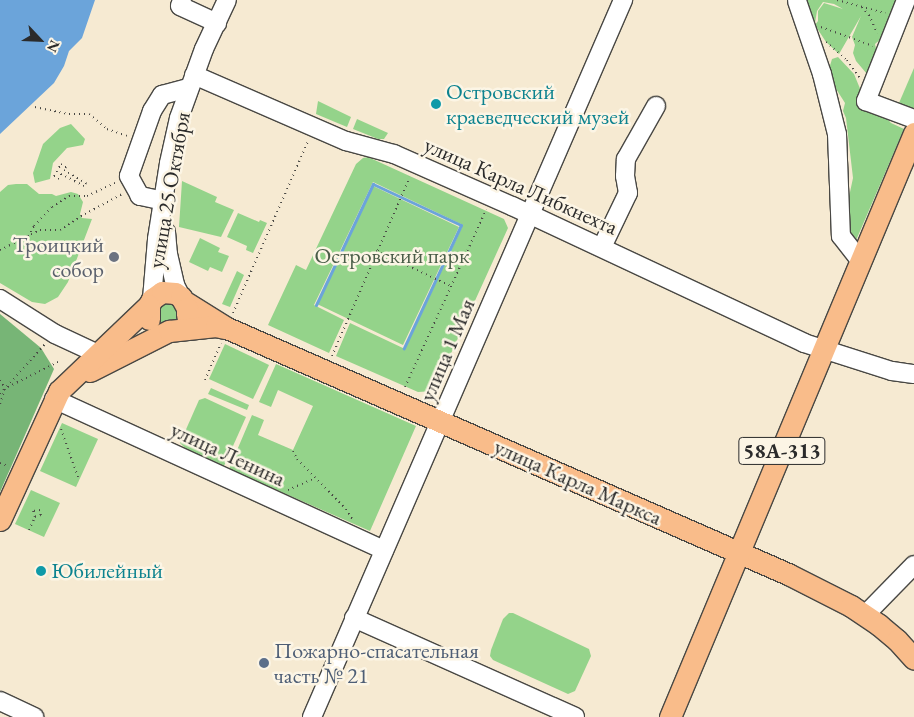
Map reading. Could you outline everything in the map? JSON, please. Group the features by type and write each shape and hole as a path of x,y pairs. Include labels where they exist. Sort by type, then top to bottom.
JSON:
{"main road":[{"name":"58А-313","path":"670,717 861,262 909,159 914,133"},
{"path":"0,520 60,391 150,302 162,292 169,292 227,328"},
{"path":"60,391 172,330 185,321 187,308 183,300"},
{"path":"150,302 149,318 152,324 162,331 216,326 227,328"},
{"name":"улица Карла Маркса","path":"227,328 796,578 864,615 897,640 914,660"}],"street":[{"path":"182,0 180,6 217,23"},
{"name":"улица 25 Октября","path":"150,302 157,238 171,154 192,82 227,0"},
{"name":"улица 1 Мая","path":"312,717 623,0"},
{"path":"906,0 866,101 914,119"},
{"path":"797,1 822,74 837,134 841,236 861,262"},
{"path":"183,300 175,285 168,254 164,201 140,196 132,181 141,141 152,111 162,95 192,82"},
{"name":"улица Карла Либкнехта","path":"192,82 314,127 356,145 394,154 602,247 804,343 892,371 914,374"},
{"path":"602,247 628,193 624,176 626,159 656,106"},
{"path":"0,299 55,334 98,354"},
{"name":"улица Ленина","path":"60,391 384,550"},
{"path":"864,615 914,565"},
{"path":"354,618 575,717"},
{"path":"0,701 35,717"}],"path":[{"path":"837,0 899,18"},
{"path":"862,7 869,14 886,51"},
{"path":"814,25 886,51"},
{"path":"822,36 847,60 864,83"},
{"path":"35,107 69,114 89,114 108,129 141,141"},
{"path":"205,380 314,127"},
{"path":"61,164 66,166 64,170 86,183 84,186 61,174 59,178 54,176 61,164"},
{"path":"330,360 376,251 411,175"},
{"path":"28,236 34,226 52,206 69,196 87,196 132,181"},
{"path":"0,250 40,230 60,230 132,181"},
{"path":"405,387 486,210"},
{"path":"376,251 451,286"},
{"path":"0,394 41,348"},
{"path":"0,404 5,388 58,362"},
{"path":"0,380 5,388"},
{"path":"60,427 79,480"},
{"path":"293,450 297,459 346,509 355,525"},
{"path":"283,492 315,478"},
{"path":"29,530 35,517"}],"green space":[{"path":"799,0 901,0 883,37 875,44 877,53 867,74 856,61 853,53 855,45 852,37 861,16 839,54 826,42 815,25 818,21 818,11 824,3 843,9 834,4 823,2 817,11 815,23"},
{"path":"838,57 854,74 861,91 891,123 904,129 854,245 848,231 846,211 853,178 846,118 843,111 845,103 833,84 829,69 832,59"},
{"path":"914,68 914,109 899,103"},
{"path":"318,101 351,117 347,127 316,114"},
{"path":"357,119 388,133 384,139 378,139 353,129"},
{"path":"71,124 85,139 83,145 67,148 53,163 50,179 35,183 33,173 43,144 60,128"},
{"path":"368,157 504,219 508,228 434,391 418,392 336,356 350,323 405,349 463,225 373,182 314,305 344,320 329,353 268,325 296,265 306,270 356,164 363,158"},
{"path":"182,181 217,197 215,202 234,210 221,237 179,227"},
{"path":"27,184 39,194 52,194 56,196 71,192 78,194 83,202 80,214 82,218 92,219 68,282 58,297 45,304 32,302 0,283 0,192 8,185"},
{"name":"Островский парк","path":"373,186 459,227 403,345 317,304"},
{"path":"238,213 259,222 260,220 267,223 253,253 246,250 247,246 227,237"},
{"path":"200,238 220,248 218,252 229,256 222,272 210,267 208,271 189,262"},
{"path":"237,271 244,275 230,307 222,304"},
{"path":"161,301 176,302 178,318 176,321 164,324 157,319"},
{"path":"0,314 41,348 54,369 0,492"},
{"path":"225,344 269,365 253,399 209,379"},
{"path":"276,364 416,426 370,531 229,469 252,415 264,420 258,435 293,450 313,406 278,390 271,407 259,402"},
{"path":"211,388 249,405 247,410 208,394"},
{"path":"205,398 246,417 224,466 187,450 180,443 199,400"},
{"path":"62,423 98,439 76,487 40,471"},
{"path":"31,490 60,503 44,537 15,524"},
{"path":"509,613 513,613 589,649 591,656 575,691 568,694 493,660 490,656 491,650 503,619"}],"water":[{"path":"0,0 95,0 82,38 69,51 64,66 54,83 0,134"}],"waterway":[{"path":"316,305 373,184 461,225 404,348"}],"place":[{"name":"Островский краеведческий музей","path":"436,104"},
{"name":"Троицкий собор","path":"114,257"},
{"name":"Юбилейный","path":"41,571"},
{"name":"Пожарно-спасательная часть № 21","path":"264,663"}]}
